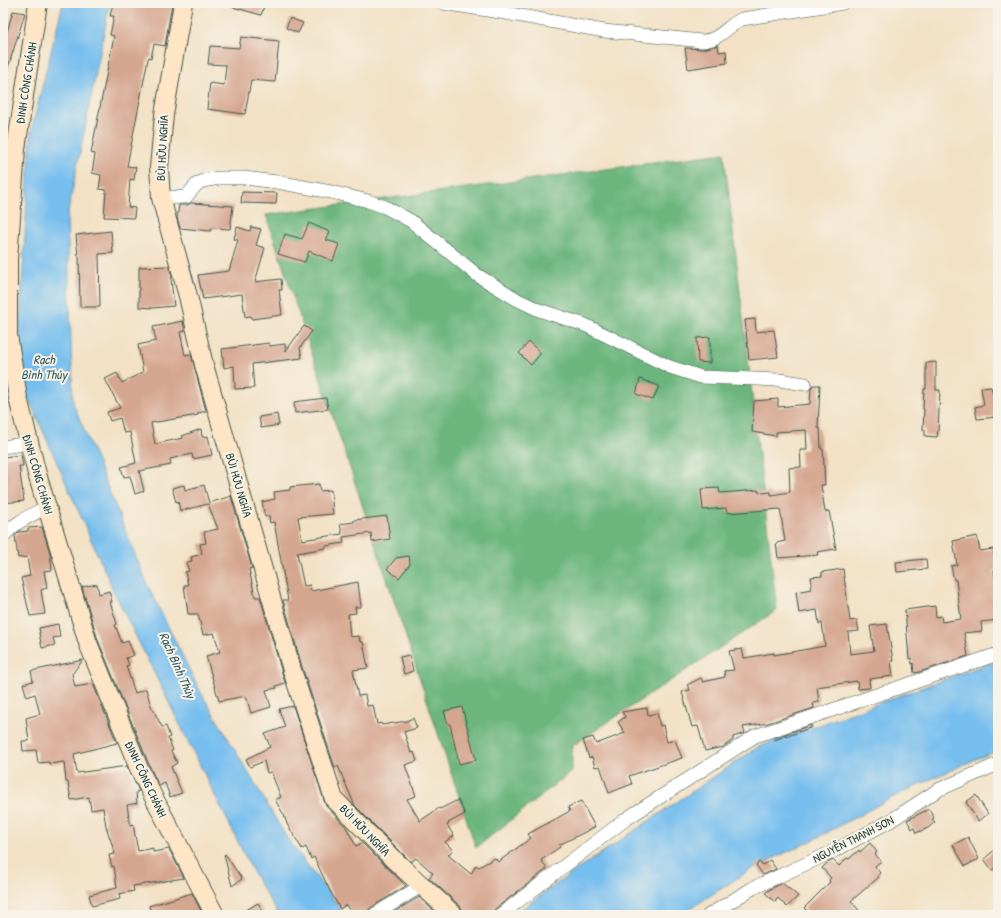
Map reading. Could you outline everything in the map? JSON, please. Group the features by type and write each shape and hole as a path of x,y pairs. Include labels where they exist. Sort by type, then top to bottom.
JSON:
{"main road":[{"name":"ĐINH CÔNG CHÁNH","path":"38,3 16,149 8,259 8,335 18,398 47,507 88,643 137,764 215,915"},
{"name":"BÙI HỮU NGHĨA","path":"183,3 164,115 159,167 161,198 188,296 204,365 292,670 334,798 422,886 454,915"}],"street":[{"path":"443,3 604,31 702,41 714,39 734,23 742,19 843,3"},
{"path":"161,198 186,197 197,184 211,179 244,178 277,182 331,192 368,201 385,207 410,221 477,275 518,300 539,310 585,325 670,367 701,377 779,380 805,384"},
{"path":"3,447 29,443"},
{"path":"3,537 10,529 47,507"},
{"path":"500,915 626,819 755,736 998,654"},
{"name":"NGUYỄN THANH SƠN","path":"709,915 753,888 834,851 890,821 938,790 998,764"},
{"path":"374,915 422,886"}],"green space":[{"path":"724,153 777,610 572,746 572,771 476,848 266,215"}],"water":[{"name":"Rạch Bình Thủy","path":"63,3 110,3 67,217 73,403 148,586 200,691 287,838 345,915 279,915 257,880 115,594 17,372 31,132"},
{"path":"998,662 998,751 978,758 901,793 811,841 755,867 680,915 513,915 572,873 758,747 987,664"}],"building":[{"path":"113,3 172,3 165,46 154,44 151,58 149,57 148,59 127,166 136,167 134,180 130,179 128,207 135,208 134,218 104,217 106,190 99,189 101,175 92,173 95,154 91,153 114,36 110,35 114,16 110,16"},
{"path":"229,3 265,3 261,15 229,6"},
{"path":"13,11 25,13 6,74 3,74 3,46"},
{"path":"290,18 303,23 298,33 286,28"},
{"path":"241,37 279,41 275,82 251,80 245,114 207,109 210,83 224,85 226,65 208,64 210,46 239,48"},
{"path":"718,45 719,52 726,51 727,63 688,69 685,48 703,49"},
{"path":"242,192 277,193 276,204 241,203"},
{"path":"191,203 233,206 230,229 211,228 211,231 180,228 177,218 179,205 187,205"},
{"path":"309,223 330,232 326,240 339,244 333,261 309,251 305,262 278,254 285,234 302,239"},
{"path":"237,227 250,231 251,227 261,229 256,245 265,248 255,282 281,279 282,290 279,290 282,315 252,319 251,316 245,317 242,294 203,299 198,275 229,271 238,240 234,239"},
{"path":"111,231 113,253 99,254 100,307 80,307 79,256 76,235"},
{"path":"169,266 172,277 174,306 153,308 139,307 139,267"},
{"path":"755,319 756,332 774,330 778,357 749,360 745,320"},
{"path":"183,321 185,331 180,332 185,355 191,354 206,411 198,413 198,415 151,423 155,444 183,438 182,436 201,429 202,437 208,436 212,455 193,459 192,454 170,459 171,465 139,471 144,491 135,494 130,476 124,477 121,467 136,463 130,432 124,433 120,418 110,421 107,412 120,408 105,379 117,373 122,383 143,372 138,345 156,341 153,327"},
{"path":"304,326 312,331 300,348 302,358 252,364 254,388 235,389 234,366 224,368 222,349 269,343 270,346 285,344 286,351"},
{"path":"710,337 710,363 698,362 697,338"},
{"path":"529,342 541,353 531,365 519,353"},
{"path":"936,362 936,390 940,390 937,437 925,436 925,430 923,430 926,363"},
{"path":"640,379 659,386 653,400 636,394"},
{"path":"813,385 820,385 818,428 820,428 821,449 823,449 825,485 821,485 825,512 829,511 836,549 817,552 818,555 778,558 776,543 785,541 780,509 727,513 726,508 703,510 701,489 719,488 720,493 758,490 758,492 762,493 771,492 771,495 790,492 789,468 801,467 800,450 807,450 806,430 776,432 776,436 752,432 754,401 778,399 778,407 810,404 811,389"},
{"path":"991,387 993,396 998,396 998,417 977,419 975,407 984,405 981,388"},
{"path":"326,398 328,409 295,413 294,402"},
{"path":"277,414 279,425 261,428 259,417"},
{"path":"21,455 23,466 19,466 24,501 3,503 3,457"},
{"path":"319,484 320,491 331,490 333,514 298,517 302,540 342,534 340,524 354,522 354,520 387,516 390,539 372,542 371,533 343,537 344,543 297,553 304,586 310,585 311,591 358,582 361,607 355,607 356,613 348,614 350,637 359,636 360,642 363,642 368,668 353,670 358,696 365,695 367,706 373,705 377,724 381,723 382,725 406,721 413,718 417,728 404,732 411,753 414,752 417,761 405,765 416,796 407,799 420,821 439,808 440,809 458,800 465,814 448,823 449,824 447,825 454,836 445,842 453,850 448,855 471,874 476,865 479,867 495,858 498,862 531,838 528,834 570,811 568,807 581,801 595,827 559,845 560,847 541,860 547,869 495,909 492,915 464,915 461,907 429,878 433,873 416,858 411,862 355,806 338,766 335,768 302,667 283,600 288,600 274,522 270,523 269,516 265,517 262,502 275,499 274,492 290,490 290,487"},
{"path":"184,485 185,490 204,485 209,503 231,496 252,568 249,569 255,597 260,597 285,683 276,686 277,688 266,690 271,707 251,713 246,696 219,701 206,656 220,652 214,633 203,635 198,614 188,614 184,585 188,585 185,572 189,571 186,562 192,561 191,557 202,554 200,544 206,543 204,532 218,529 208,504 180,511 178,501 176,502 172,488"},
{"path":"42,527 50,553 52,570 44,571 47,588 41,590 45,614 30,616 21,578 30,576 27,557 18,558 15,536 19,532 28,531 28,528"},
{"path":"977,536 980,551 993,549 997,570 994,570 998,596 998,620 981,622 982,631 964,633 968,656 914,673 913,663 912,664 911,658 909,659 905,610 935,606 936,617 941,616 942,622 961,619 956,580 954,580 951,566 957,565 953,541"},
{"path":"409,556 410,564 399,578 387,569 396,558"},
{"path":"926,559 927,569 897,572 896,562"},
{"path":"843,569 850,621 857,620 859,631 848,632 850,654 874,651 870,626 887,624 893,661 891,661 893,676 869,679 870,688 858,689 857,681 817,687 819,702 813,703 814,708 768,723 743,727 745,733 733,737 733,740 723,747 705,751 698,726 692,727 682,692 690,690 687,685 701,678 703,682 725,677 724,671 734,670 729,651 742,649 744,658 774,653 774,655 825,646 822,623 819,624 817,610 799,613 796,592 811,589 811,577 822,576 822,572"},
{"path":"97,584 99,594 109,591 112,602 110,602 117,624 115,625 122,643 128,641 134,655 126,658 129,665 126,666 135,693 146,689 152,709 162,727 166,726 170,737 168,738 173,750 171,751 177,763 171,767 182,793 170,797 165,783 159,786 98,640 82,587"},
{"path":"58,624 60,637 53,638 55,645 42,648 39,628"},
{"path":"409,655 413,671 404,674 400,657"},
{"path":"83,660 72,674 75,687 93,684 117,743 74,754 77,773 127,766 139,791 136,792 137,803 127,805 130,825 133,824 138,851 153,848 153,852 169,849 184,878 133,886 134,891 119,894 120,899 92,906 89,895 117,888 114,866 112,867 109,855 115,854 106,826 103,808 91,810 89,797 71,800 68,782 66,782 64,762 49,764 49,762 38,763 36,750 23,751 22,741 29,741 26,718 40,714 35,694 27,697 23,684 33,681 31,671"},
{"path":"293,706 326,806 346,827 356,846 362,843 406,886 370,908 366,915 353,915 346,905 340,909 314,857 311,859 306,847 302,849 287,824 284,815 275,800 281,797 271,772 267,773 264,761 250,767 246,759 270,747 265,734 285,727 279,709"},
{"path":"462,707 476,760 459,764 450,724 448,724 444,711"},
{"path":"647,708 648,715 657,713 660,726 663,725 667,742 675,740 682,758 629,776 632,784 609,793 600,766 595,767 592,757 589,758 583,740 593,737 596,744 625,733 618,722 625,717 622,712"},
{"path":"811,725 812,727 788,736 787,735 775,740 774,738"},
{"path":"976,795 988,814 978,821 966,802"},
{"path":"929,809 934,818 932,819 935,822 928,828 916,833 914,828 912,829 907,820"},
{"path":"968,837 979,859 965,866 953,845"},
{"path":"870,843 877,852 875,854 881,861 875,866 880,873 878,875 879,877 851,901 863,915 812,915 804,908 830,882 829,880 831,878 822,868 827,863 833,860 839,866 847,858 849,859 859,850 860,852"},
{"path":"998,847 998,866 992,870 984,859"},
{"path":"225,854 242,879 232,886 224,855"},
{"path":"770,860 776,869 763,875 756,865 759,862 763,865"},
{"path":"782,883 798,896 787,907 778,898 775,902 765,893"},
{"path":"192,893 203,915 152,915 149,906"},
{"path":"419,897 438,915 389,915"},
{"path":"258,903 265,915 238,915"}]}
